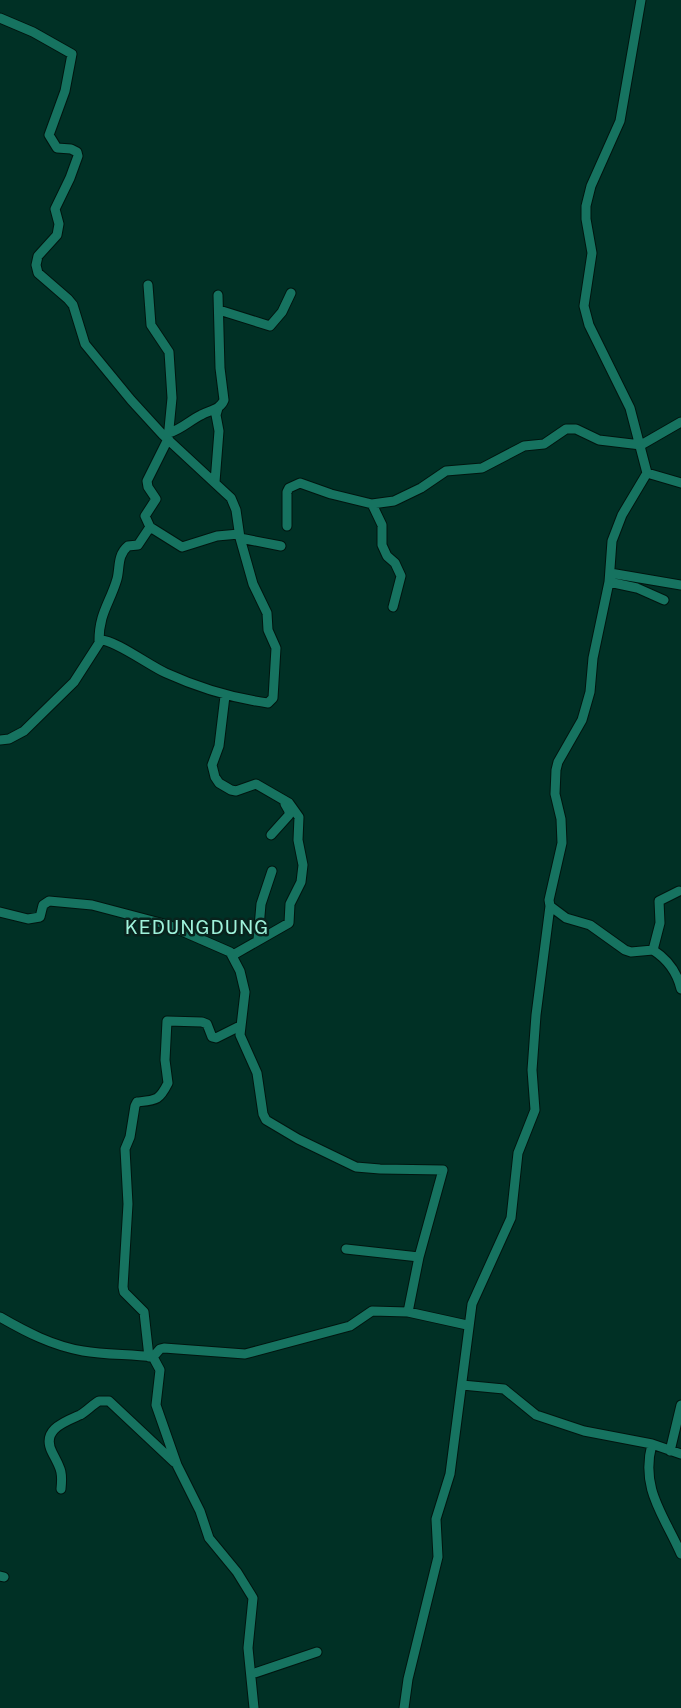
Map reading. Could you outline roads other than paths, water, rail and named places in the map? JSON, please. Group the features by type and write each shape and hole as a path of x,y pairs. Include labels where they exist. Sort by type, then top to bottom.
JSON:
{"street":[{"path":"404,1708 408,1679 438,1557 436,1519 450,1474 462,1385 467,1325 472,1304 511,1218 518,1153 535,1110 532,1070 536,1015 550,894 562,843 561,819 556,794 556,770 558,762 582,720 590,692 593,658 609,582 610,555 616,528 648,473 630,408 589,325 584,306 592,253 586,219 586,206 591,186 620,121 641,0"},
{"path":"0,18 33,32 72,54 65,91 49,135 56,148 71,149 77,152 78,156 55,209 59,224 57,235 37,260 38,273 68,298 73,305 87,348 147,418 228,494 233,502 239,536 253,584 267,613 268,630 276,648 273,698 268,703 225,696 163,672 104,640 99,640"},
{"path":"148,285 151,325 169,352 172,398 168,436 147,481 156,499 145,516 150,527 182,547 217,536 239,536 280,546"},
{"path":"219,310 270,326 282,312 291,293"},
{"path":"215,482 219,431 216,415 218,408 224,400 220,368 218,295"},
{"path":"168,436 201,415 218,408"},
{"path":"287,526 287,492 290,488 300,483 372,504 403,498 446,471 482,468 524,446 544,444 566,430 576,429 599,440 641,444 681,422"},
{"path":"648,473 681,483"},
{"path":"372,504 382,524 382,545 387,556 396,563 401,576 393,607"},
{"path":"0,740 9,739 24,731 74,682 99,640 102,615 116,581 122,553 128,546 138,545 150,527"},
{"path":"610,573 681,585"},
{"path":"609,582 637,588 664,600"},
{"path":"225,696 219,746 212,765 215,777 219,783 236,791 256,784 292,806 299,817 298,840 303,866 301,882 290,904 289,923 284,928 258,939 233,955"},
{"path":"271,836 289,815 290,811 281,799"},
{"path":"258,939 261,904 272,871"},
{"path":"653,950 660,923 659,901 661,898 679,891"},
{"path":"0,912 34,919 40,917 43,905 49,902 92,905 185,931 227,950 233,955 240,971 245,992 240,1035 257,1073 263,1114 266,1120 276,1127 356,1167 443,1170 419,1257 408,1312"},
{"path":"550,906 566,918 590,925 625,950 631,952 653,950 663,956 676,973 681,989"},
{"path":"240,1026 216,1038 212,1037 206,1024 202,1022 167,1021 165,1025 165,1060 168,1083 153,1102 137,1102 130,1137 125,1149 128,1204 123,1287 124,1292 144,1312 151,1357 160,1370 156,1405 178,1467 200,1511 213,1546 251,1591 253,1605 248,1648 254,1708"},
{"path":"346,1250 419,1257"},
{"path":"0,1317 36,1337 58,1345 83,1351 151,1357 164,1348 245,1354 350,1326 372,1311 408,1312 467,1325"},
{"path":"462,1385 504,1390 536,1415 584,1431 652,1444 681,1454"},
{"path":"61,1488 62,1472 51,1451 48,1438 53,1429 61,1423 87,1410 99,1401 109,1402 178,1467"},
{"path":"670,1451 681,1405"},
{"path":"652,1444 648,1464 650,1479 661,1517 681,1554"},
{"path":"252,1674 318,1652"}],"district":[{"name":"KEDUNGDUNG","path":"197,927"}]}
